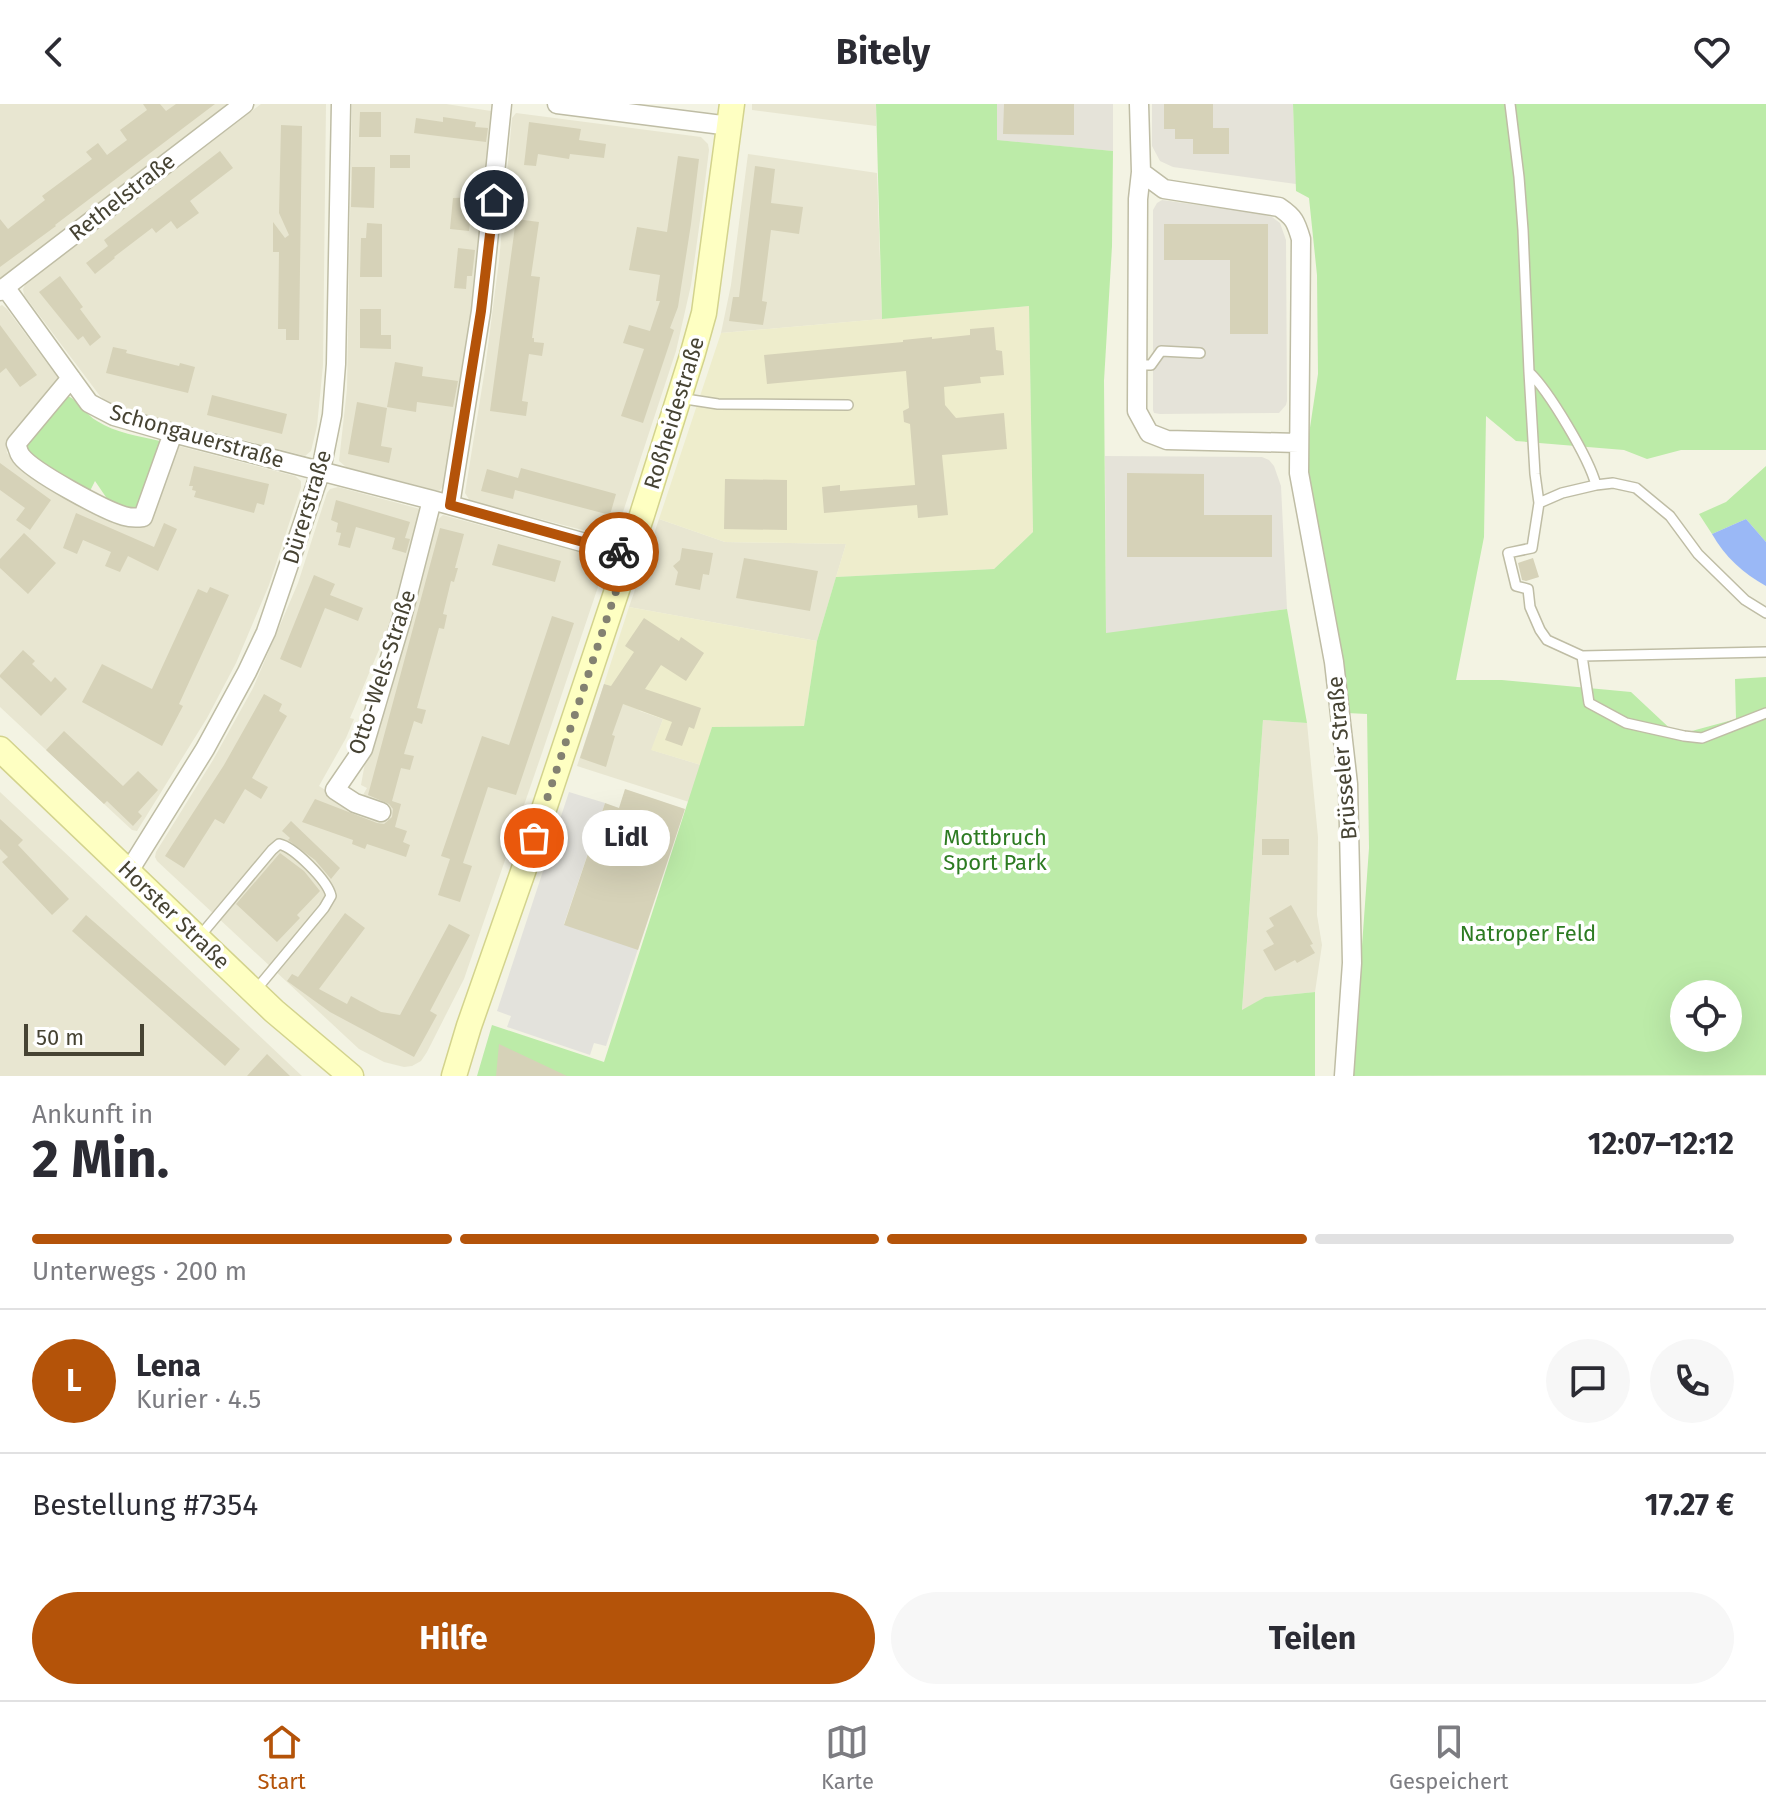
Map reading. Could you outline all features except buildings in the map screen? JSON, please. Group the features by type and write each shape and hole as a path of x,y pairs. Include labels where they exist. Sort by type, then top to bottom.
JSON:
{"street":[{"name":"Rethelstraße","path":"3,289 244,104"},
{"name":"Dürerstraße","path":"129,871 205,749 247,672 266,632 321,470 332,415 336,364 341,104"},
{"path":"441,503 481,311 502,104"},
{"path":"557,104 731,115"},
{"path":"1139,104 1141,172 1138,199 1137,411 1149,433 1167,440 1299,443"},
{"name":"Roßheidestraße","path":"454,1076 628,555 704,313 731,115"},
{"name":"Brüsseler Straße","path":"1141,172 1164,189 1279,207 1296,222 1301,239 1299,473 1334,662 1348,784 1352,963 1344,1076"},
{"name":"Schongauerstraße","path":"3,289 89,403 114,416 628,555"},
{"path":"71,378 16,444 19,454 38,471 80,494 125,516 143,517 173,433"},
{"name":"Otto-Wels-Straße","path":"381,812 355,803 335,790 363,749 401,621 441,503"},
{"name":"Horster Straße","path":"0,749 285,1021 351,1076"}],"lane":[{"path":"1510,104 1521,203 1539,503 1532,548 1508,553 1516,586 1528,589 1530,607 1547,640 1582,656 1766,652"},
{"path":"1137,365 1151,365 1161,351 1200,353"},
{"path":"1529,372 1567,427 1593,471 1596,485"},
{"path":"679,398 718,404 848,405"},
{"path":"1539,503 1562,493 1596,485 1613,483 1636,488 1670,516 1698,554 1745,600 1766,613"},
{"path":"1582,656 1589,703 1626,723 1702,738 1766,713"},
{"path":"198,938 279,844 287,846 317,874 330,888 331,896 254,992"}],"shaded area":[{"path":"0,104 229,104 0,279"},
{"path":"261,104 326,104 323,365 317,426 311,451 305,456 119,408 107,402 24,295 23,289 26,283"},
{"path":"352,104 446,104 491,111 475,289 461,395 445,485 439,491 346,467 339,461 347,389"},
{"path":"752,104 876,104 876,126 752,110"},
{"path":"997,104 1113,104 1113,151 996,140"},
{"path":"1152,104 1293,104 1296,184 1173,167 1160,161 1152,146"},
{"path":"516,113 701,137 708,144 691,285 676,351 621,518 615,528 602,535 470,501 465,493 485,369 512,118"},
{"path":"748,154 877,173 882,319 721,333 731,285"},
{"path":"1162,200 1256,213 1272,217 1280,223 1286,240 1287,401 1279,413 1154,413 1153,210"},
{"path":"2,305 59,382 6,445 7,453 23,470 121,524 138,528 149,523 179,446 295,476 301,481 269,585 236,663 207,718 137,831 132,830 0,707"},
{"path":"1029,306 1033,532 994,569 836,577 846,544 725,542 659,519 721,333"},
{"path":"1105,456 1262,457 1269,460 1281,486 1287,609 1106,634"},
{"path":"338,487 420,509 401,598 350,718 354,719 346,738 319,786 355,809 367,788 361,785 366,757 387,706 437,520 443,515 582,553 595,562 600,574 464,979 421,1061 404,1067 384,1062 359,1049 155,857 253,688 298,583 327,493"},
{"path":"659,519 725,542 846,544 817,641 629,607"},
{"path":"629,607 817,641 804,726 712,727 701,765 651,750 663,719 623,704 627,691 604,684"},
{"path":"604,684 627,691 640,711 663,719 652,750 701,765 689,802 577,766"},
{"path":"1263,720 1307,723 1318,837 1317,915 1322,945 1315,992 1265,997 1242,1011"},
{"path":"0,792 76,863 302,1076 0,1076"},
{"path":"569,792 605,803 564,924 638,949 606,1046 594,1043 590,1055 507,1027 511,1016 497,1011"}],"green space":[{"name":"Mottbruch Sport Park","path":"876,104 997,104 997,140 1113,151 1112,246 1104,381 1106,633 1287,609 1307,723 1263,720 1242,1010 1265,997 1315,992 1315,1076 477,1076 492,1025 604,1062 712,727 804,726 817,641 836,577 994,569 1033,532 1029,306 882,319"},
{"name":"Natroper Feld","path":"1293,104 1766,104 1766,450 1681,450 1647,459 1624,450 1516,441 1486,416 1484,537 1456,680 1502,680 1631,692 1677,735 1736,719 1735,679 1766,677 1766,1075 1347,1076 1362,946 1369,848 1367,714 1347,713 1305,461 1318,374 1317,275 1309,198 1296,191"},
{"path":"68,396 104,425 162,444 139,507 133,511 110,503 95,481 90,491 40,463 27,452 26,445"},
{"path":"1766,466 1766,542 1746,519 1712,534 1699,514 1726,502"}],"water":[{"path":"1746,519 1766,542 1766,586 1735,564 1712,534"}],"way so far":[{"path":"534,838 628,555 619,552"}],"place":[{"name":"Lidl","path":"534,838"}],"route":[{"path":"494,200 481,311 450,505 619,552"}]}
